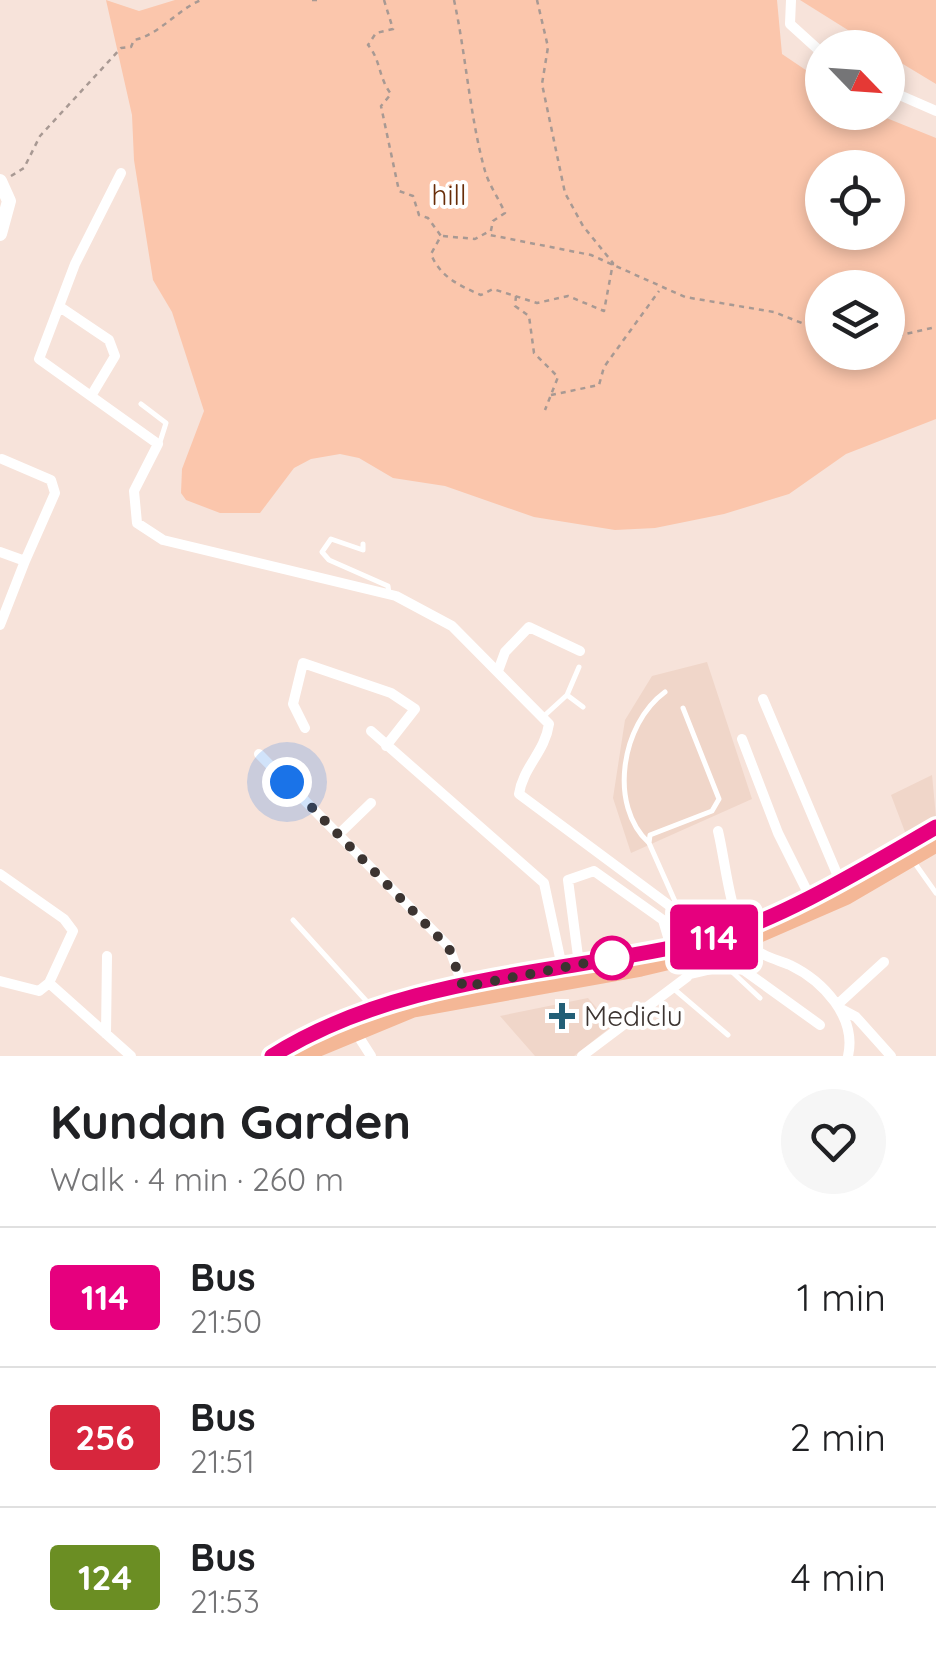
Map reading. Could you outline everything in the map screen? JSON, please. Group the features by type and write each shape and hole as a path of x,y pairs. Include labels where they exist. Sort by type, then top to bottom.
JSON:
{"main road":[{"path":"302,1056 355,1030 413,1010 702,951 744,933 936,827"},
{"path":"744,933 847,896 936,845"},
{"path":"272,1056 372,1007 410,995 672,946 702,951"}],"street":[{"path":"791,0 790,24 805,38"},
{"path":"905,98 936,112"},
{"path":"121,173 75,264 38,359 158,444 134,491 137,523 162,540 389,594 452,626 544,716 549,724 546,743 521,778 519,794 682,915 702,951 688,977 582,1056"},
{"path":"1,181 9,201 1,228"},
{"path":"60,307 108,340 115,356 92,396"},
{"path":"0,625 55,493 51,480 2,459"},
{"path":"0,552 25,562"},
{"path":"498,671 505,652 530,627 580,651"},
{"path":"305,728 293,695 303,664 391,693 416,709 386,746"},
{"path":"763,699 840,882"},
{"path":"371,731 544,883 562,966"},
{"path":"742,738 778,833 808,896"},
{"path":"259,754 449,948 463,987"},
{"path":"338,835 371,804"},
{"path":"718,830 744,933 766,956 802,972 838,1006 856,1017 891,1056"},
{"path":"579,964 568,880 594,871 663,920 672,946"},
{"path":"0,874 64,919 73,932 49,983 38,990 0,980"},
{"path":"727,941 733,967 820,1026"},
{"path":"106,1034 107,956"},
{"path":"838,1006 884,962"},
{"path":"49,983 131,1056"},
{"path":"838,1006 850,1032 848,1056"},
{"path":"355,1030 371,1056"}],"lane":[{"path":"141,404 166,423 158,444"},
{"path":"363,544 363,550 330,539 322,552 330,560 388,586 389,594"},
{"path":"544,716 566,696 579,667"},
{"path":"665,692 652,701 636,730 623,796 632,828 649,842 682,915"},
{"path":"566,696 584,707"},
{"path":"649,842 654,830 712,811 719,799 683,708"},
{"path":"912,860 935,889"},
{"path":"294,920 372,1007"},
{"path":"688,977 733,967 760,998"},
{"path":"672,987 728,1035"}],"path":[{"path":"1,181 24,168 40,136 121,48 147,38 182,8 201,0"},
{"path":"312,0 320,0"},
{"path":"384,0 392,29 376,33 368,45 377,56 379,78 391,94 382,106 399,191 413,196 418,215 428,218 441,236 476,239 490,231 493,221 505,214 486,176 454,0"},
{"path":"441,236 431,254 456,284 481,295 493,289 537,302 568,296 604,310 613,263 583,226 566,192 542,84 548,47 536,0"},
{"path":"490,231 495,237 613,263 661,289 774,312 805,324"},
{"path":"550,395 600,385 604,367 661,289"},
{"path":"516,295 516,306 530,316 534,353 558,376 545,410"},
{"path":"905,334 936,328"}],"shaded area":[{"path":"707,662 752,799 631,853 613,798 625,720 652,676"},
{"path":"932,775 936,817 905,832 891,795"},
{"path":"588,998 612,1026 574,1056 535,1056 500,1016"}],"green space":[{"name":"hill","path":"106,0 139,11 175,0 777,0 782,54 805,70 805,130 905,130 905,126 936,138 936,419 846,454 789,494 724,514 655,528 615,530 534,517 445,486 393,478 359,458 340,454 311,459 294,468 260,513 220,513 186,500 181,493 182,469 204,411 172,312 153,280 134,160 132,115"},
{"path":"800,0 936,0 936,84 905,65 905,30 848,30"}],"bus line":[{"name":"114","path":"272,1056 349,1016 410,995 705,940 840,882 936,827"}],"place":[{"name":"Mediclu","path":"562,1016"}],"route":[{"path":"287,782 449,948 458,964 463,987 617,957 612,958"}]}
